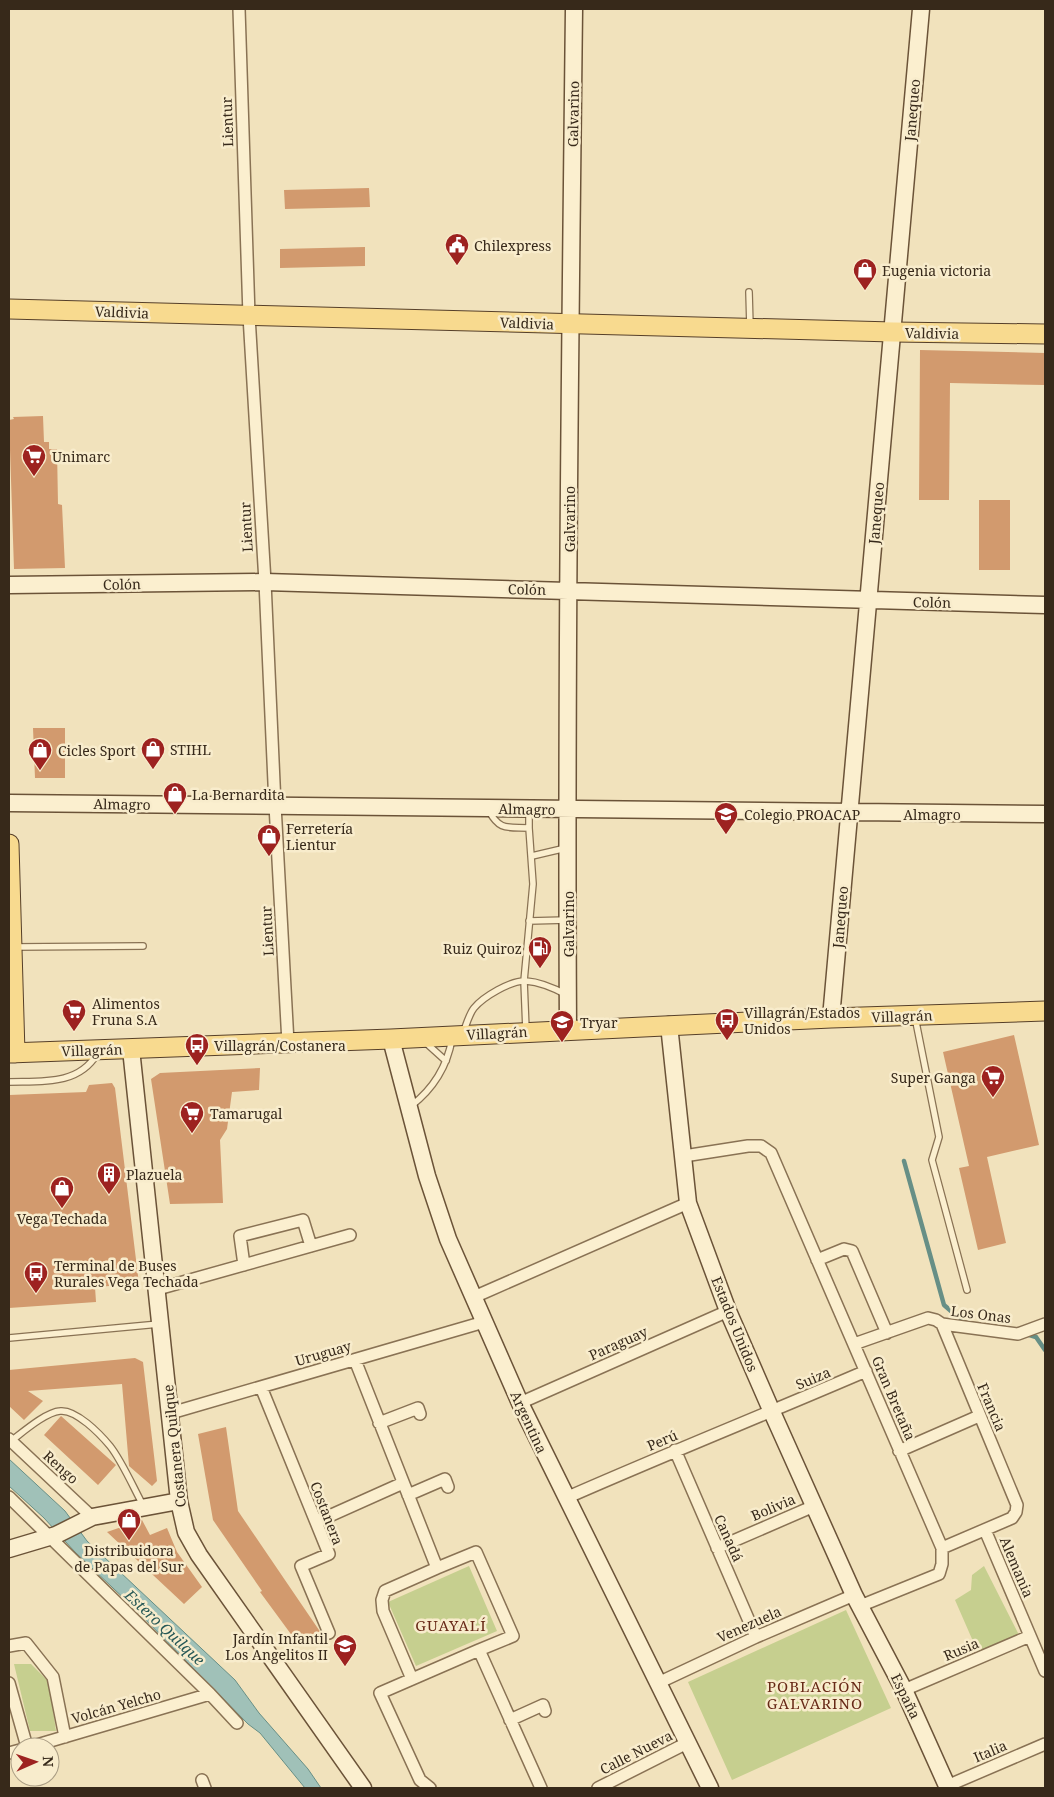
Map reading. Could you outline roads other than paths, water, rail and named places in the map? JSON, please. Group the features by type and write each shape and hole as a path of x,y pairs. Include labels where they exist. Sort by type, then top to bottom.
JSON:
{"main road":[{"name":"Valdivia","path":"9,309 750,329 1045,334"},
{"path":"9,844 12,947 12,1053"},
{"name":"Villagrán","path":"12,1053 391,1039 526,1031 832,1018 1045,1011"}],"street":[{"name":"Lientur","path":"238,9 249,316 265,582 274,805 288,1043"},
{"name":"Galvarino","path":"568,1030 568,590 574,9"},
{"name":"Janequeo","path":"832,1018 921,9"},
{"name":"Colón","path":"9,585 265,582 1045,605"},
{"name":"Almagro","path":"9,803 1045,814"},
{"name":"Estados Unidos","path":"669,1025 688,1203 728,1311 857,1600"},
{"name":"Argentina","path":"391,1039 437,1209 448,1239 520,1403 710,1788"},
{"name":"Costanera Quilque","path":"131,1049 180,1501 186,1532 199,1555 363,1788"},
{"name":"Gran Bretaña","path":"684,1156 748,1146 761,1146 771,1154 942,1548"},
{"path":"474,1297 688,1203"},
{"path":"244,1265 240,1236 303,1220 311,1246"},
{"path":"158,1289 350,1235"},
{"path":"817,1260 844,1249 852,1251 886,1333"},
{"name":"Paraguay","path":"520,1403 728,1311"},
{"path":"854,1344 928,1318 942,1324"},
{"name":"Uruguay","path":"171,1414 484,1322"},
{"name":"Los Onas","path":"942,1324 1024,1332 1045,1324"},
{"name":"Francia","path":"942,1324 1017,1505 1016,1512 1012,1518 942,1548"},
{"path":"355,1360 437,1568"},
{"name":"Suiza","path":"772,1412 866,1371"},
{"name":"Costanera","path":"261,1387 329,1554 301,1566 329,1633"},
{"path":"379,1423 418,1408 420,1414"},
{"name":"Perú","path":"566,1498 675,1450 772,1412"},
{"path":"899,1450 979,1416"},
{"name":"Rengo","path":"10,1440 85,1520"},
{"name":"Canadá","path":"675,1450 756,1637"},
{"path":"408,1494 445,1479 448,1487"},
{"path":"316,1522 403,1483"},
{"path":"9,1496 52,1536 237,1723"},
{"path":"9,1549 52,1536 85,1520 180,1501"},
{"name":"Bolivia","path":"717,1548 814,1506"},
{"name":"Alemania","path":"986,1530 1045,1671"},
{"name":"Venezuela","path":"658,1683 756,1637 857,1600 939,1574 942,1564 942,1548"},
{"path":"412,1679 383,1611 382,1600 385,1591 476,1552 512,1636 380,1693 420,1780 430,1788"},
{"name":"España","path":"857,1600 904,1690 947,1787"},
{"name":"Rusia","path":"904,1690 1030,1636"},
{"path":"9,1646 26,1643 53,1677 65,1737"},
{"path":"479,1650 541,1788"},
{"path":"9,1683 26,1737"},
{"name":"Volcán Yelcho","path":"60,1738 210,1694"},
{"path":"510,1720 543,1705 546,1711"},
{"name":"Calle Nueva","path":"598,1788 687,1743"},
{"name":"Italia","path":"947,1787 1045,1744"}],"lane":[{"path":"750,292 750,329"},
{"path":"488,809 494,822 502,826 529,828"},
{"path":"526,1031 524,981 533,884 529,828 530,810"},
{"path":"532,856 568,847"},
{"path":"529,921 568,920"},
{"path":"12,947 143,946"},
{"path":"409,1107 434,1084 457,1035 473,1008 491,994 524,981 549,986 568,996"},
{"path":"915,1016 938,1137 932,1160 967,1290"},
{"path":"419,1037 446,1061"},
{"path":"9,1082 62,1080 72,1076 88,1065 99,1050"},
{"path":"9,1338 161,1323"},
{"path":"10,1440 49,1415 59,1411 69,1411 81,1418 110,1446 144,1507"}],"water":[{"name":"Estero Quilque","path":"9,1459 65,1511 87,1541 235,1680 259,1713 308,1769 321,1788 305,1788 260,1733 248,1724 132,1606 75,1552 44,1518 9,1486"}],"waterway":[{"path":"904,1161 944,1305 966,1324"},
{"path":"1026,1334 1036,1337 1045,1350"}],"place":[{"name":"Chilexpress","path":"457,266"},
{"name":"Eugenia victoria","path":"865,291"},
{"name":"Unimarc","path":"34,477"},
{"name":"STIHL","path":"153,770"},
{"name":"Cicles Sport","path":"40,771"},
{"name":"La Bernardita","path":"175,815"},
{"name":"Colegio PROACAP","path":"726,835"},
{"name":"Ferretería Lientur","path":"269,857"},
{"name":"Ruiz Quiroz","path":"540,969"},
{"name":"Alimentos Fruna S.A","path":"74,1032"},
{"name":"Villagrán/Estados Unidos","path":"727,1041"},
{"name":"Tryar","path":"562,1043"},
{"name":"Villagrán/Costanera","path":"197,1066"},
{"name":"Super Ganga","path":"993,1098"},
{"name":"Tamarugal","path":"192,1134"},
{"name":"Plazuela","path":"109,1195"},
{"name":"Vega Techada","path":"62,1209"},
{"name":"Terminal de Buses Rurales Vega Techada","path":"36,1294"},
{"name":"Distribuidora de Papas del Sur","path":"129,1541"},
{"name":"Jardín Infantil Los Angelitos II","path":"345,1667"}],"district":[{"name":"GUAYALÍ","path":"451,1625"},
{"name":"POBLACIÓN GALVARINO","path":"815,1694"}]}
